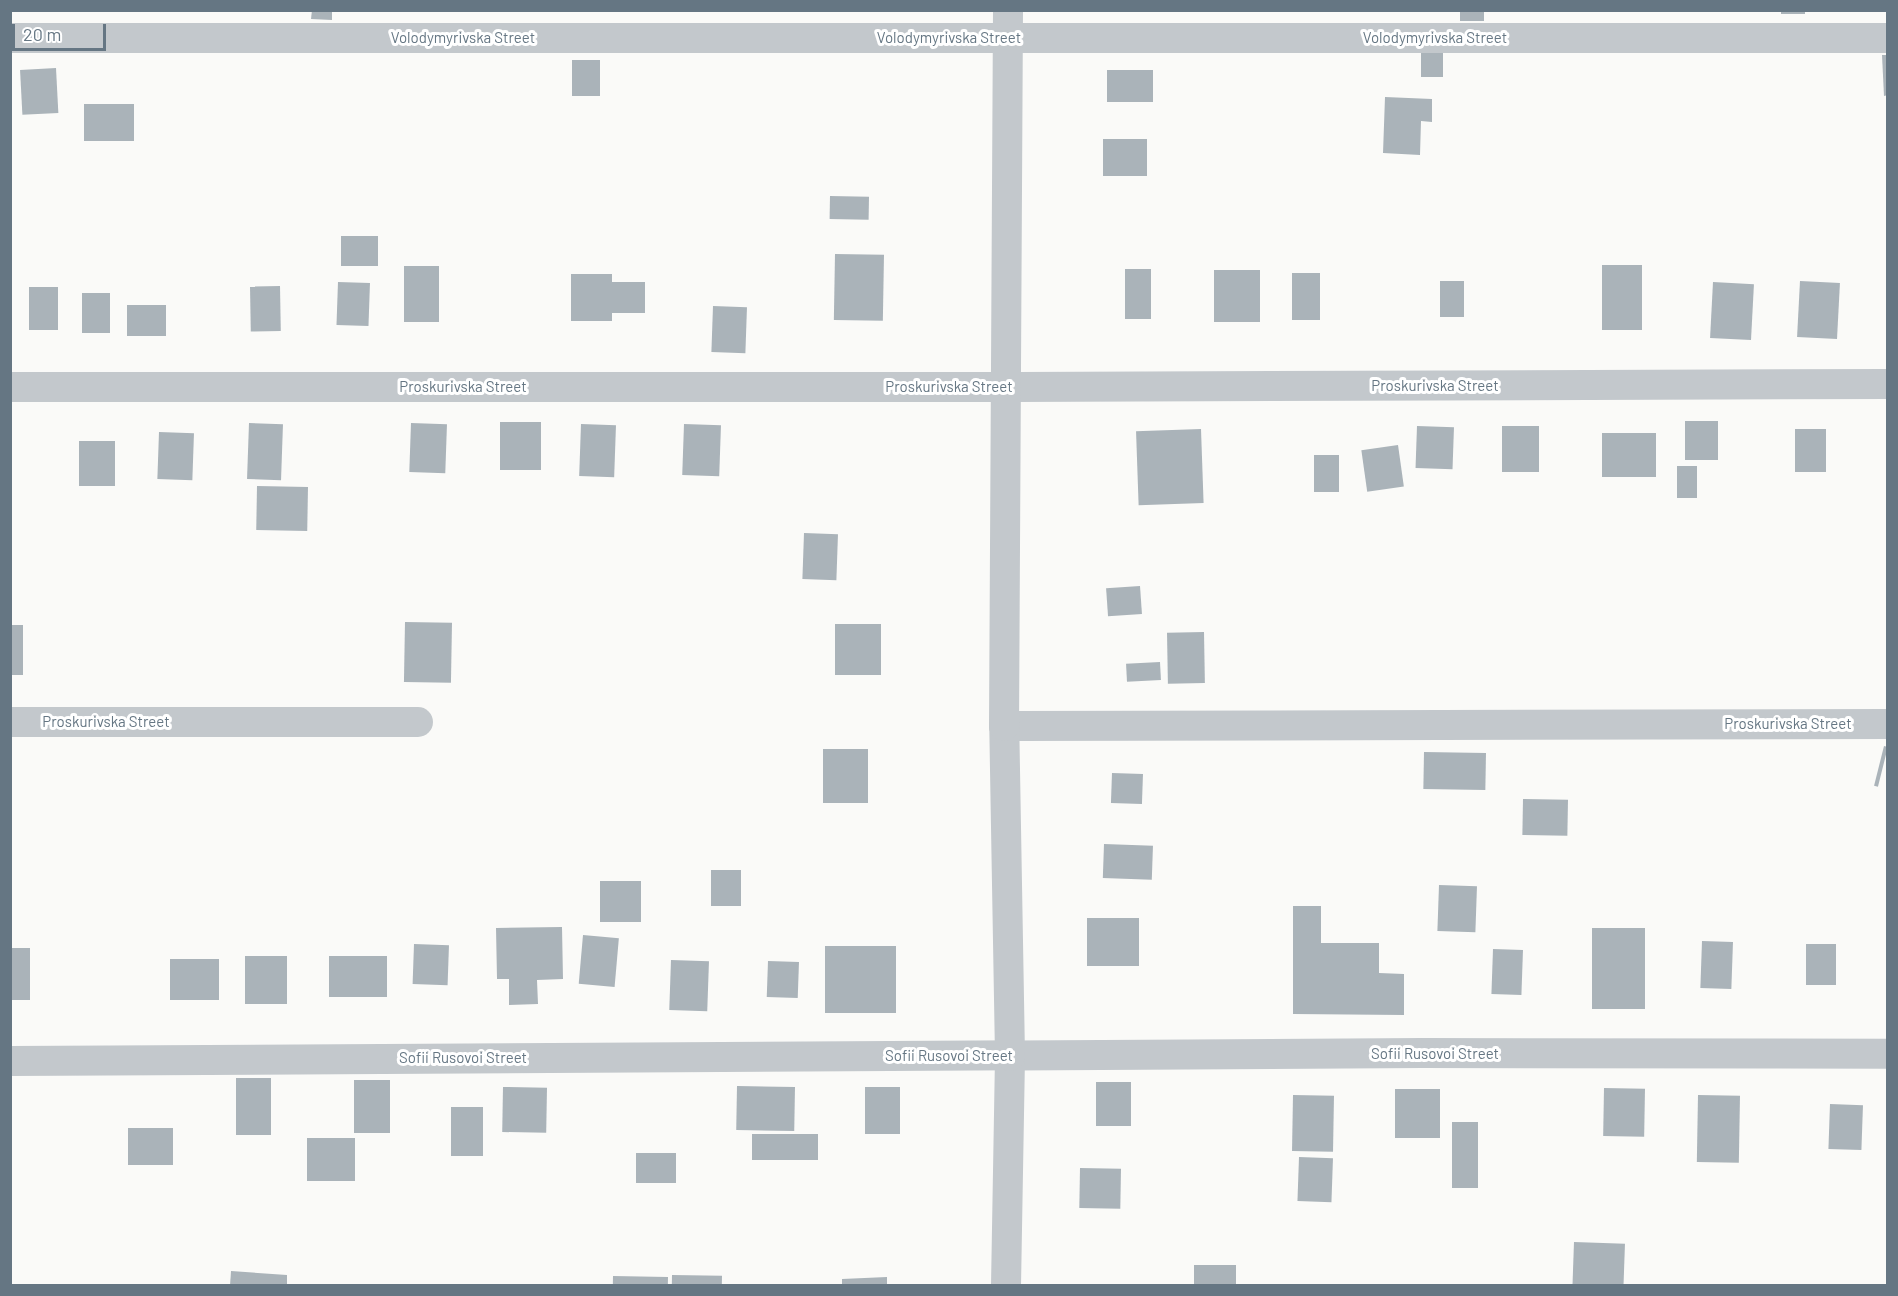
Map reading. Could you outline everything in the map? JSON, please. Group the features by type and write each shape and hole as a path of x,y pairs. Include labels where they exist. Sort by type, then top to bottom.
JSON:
{"street":[{"name":"Volodymyrivska Street","path":"10,38 1008,24 1887,38"},
{"path":"1006,1286 1010,1056 1004,726 1008,24"},
{"name":"Proskurivska Street","path":"10,387 1887,384"},
{"name":"Proskurivska Street","path":"10,722 418,722"},
{"name":"Proskurivska Street","path":"1004,726 1887,724"},
{"name":"Sofii Rusovoi Street","path":"10,1061 1887,1054"}],"building":[{"path":"312,10 332,10 332,20 311,19"},
{"path":"1460,10 1484,10 1484,21 1460,21"},
{"path":"1781,10 1805,10 1805,14 1781,14"},
{"path":"1421,50 1443,50 1443,77 1421,77"},
{"path":"1882,55 1888,55 1888,95 1884,96"},
{"path":"572,60 600,60 600,96 572,96"},
{"path":"56,68 58,113 22,115 20,70"},
{"path":"1107,70 1153,70 1153,102 1107,102"},
{"path":"1385,97 1432,99 1432,122 1421,121 1420,155 1383,153"},
{"path":"84,104 134,104 134,141 84,141"},
{"path":"1103,139 1147,139 1147,176 1103,176"},
{"path":"830,196 869,197 869,220 830,219"},
{"path":"341,236 378,236 378,266 341,266"},
{"path":"835,254 884,255 883,321 834,320"},
{"path":"1602,265 1642,265 1642,330 1602,330"},
{"path":"404,266 439,266 439,322 404,322"},
{"path":"1125,269 1151,269 1151,319 1125,319"},
{"path":"1214,270 1260,270 1260,322 1214,322"},
{"path":"1292,273 1320,273 1320,320 1292,320"},
{"path":"571,274 612,274 612,282 645,282 645,313 612,313 612,321 571,321"},
{"path":"1440,281 1464,281 1464,317 1440,317"},
{"path":"1800,281 1840,283 1837,339 1797,337"},
{"path":"338,282 370,283 368,326 336,325"},
{"path":"1713,282 1754,284 1751,340 1710,338"},
{"path":"280,286 281,331 251,332 250,287"},
{"path":"29,287 58,287 58,330 29,330"},
{"path":"82,293 110,293 110,333 82,333"},
{"path":"127,305 166,305 166,336 127,336"},
{"path":"713,306 747,307 745,353 711,352"},
{"path":"1685,421 1718,421 1718,460 1685,460"},
{"path":"500,422 541,422 541,470 500,470"},
{"path":"249,423 283,424 281,480 247,479"},
{"path":"411,423 447,424 445,473 409,472"},
{"path":"581,424 616,425 614,477 579,476"},
{"path":"684,424 721,425 719,476 682,475"},
{"path":"1417,426 1454,427 1453,469 1416,468"},
{"path":"1502,426 1539,426 1539,472 1502,472"},
{"path":"1201,429 1204,503 1139,505 1136,431"},
{"path":"1795,429 1826,429 1826,472 1795,472"},
{"path":"159,432 194,433 192,480 157,479"},
{"path":"1602,433 1656,433 1656,477 1602,477"},
{"path":"79,441 115,441 115,486 79,486"},
{"path":"1398,445 1404,487 1367,492 1361,450"},
{"path":"1314,455 1339,455 1339,492 1314,492"},
{"path":"1677,466 1697,466 1697,498 1677,498"},
{"path":"257,486 308,487 307,531 256,530"},
{"path":"804,533 838,534 836,580 802,579"},
{"path":"1140,586 1142,614 1108,616 1106,588"},
{"path":"405,622 452,623 451,683 404,682"},
{"path":"835,624 881,624 881,675 835,675"},
{"path":"10,625 23,625 23,675 10,675"},
{"path":"1204,632 1205,683 1168,684 1167,633"},
{"path":"1160,662 1161,680 1127,682 1126,664"},
{"path":"1884,746 1888,747 1878,787 1874,786"},
{"path":"823,749 868,749 868,803 823,803"},
{"path":"1424,752 1486,753 1485,790 1423,789"},
{"path":"1112,773 1143,774 1142,804 1111,803"},
{"path":"1523,799 1568,800 1567,836 1522,835"},
{"path":"1104,844 1153,846 1152,880 1103,878"},
{"path":"711,870 741,870 741,906 711,906"},
{"path":"600,881 641,881 641,922 600,922"},
{"path":"1439,885 1477,886 1475,932 1437,931"},
{"path":"1293,906 1321,906 1321,943 1379,943 1379,973 1404,974 1404,1015 1293,1014"},
{"path":"1087,918 1139,918 1139,966 1087,966"},
{"path":"562,927 563,979 537,980 538,1004 509,1005 509,979 497,979 496,928"},
{"path":"1592,928 1645,928 1645,1009 1592,1009"},
{"path":"583,935 619,938 615,987 579,984"},
{"path":"1702,941 1733,942 1731,989 1700,988"},
{"path":"414,944 449,945 448,985 413,984"},
{"path":"1806,944 1836,944 1836,985 1806,985"},
{"path":"825,946 896,946 896,1013 825,1013"},
{"path":"10,948 30,948 30,1000 10,1000"},
{"path":"1493,949 1523,950 1521,995 1491,994"},
{"path":"245,956 287,956 287,1004 245,1004"},
{"path":"329,956 387,956 387,997 329,997"},
{"path":"170,959 219,959 219,1000 170,1000"},
{"path":"671,960 709,961 707,1011 669,1010"},
{"path":"768,961 799,962 798,998 767,997"},
{"path":"236,1078 271,1078 271,1135 236,1135"},
{"path":"354,1080 390,1080 390,1133 354,1133"},
{"path":"1096,1082 1131,1082 1131,1126 1096,1126"},
{"path":"737,1086 795,1087 794,1131 736,1130"},
{"path":"503,1087 547,1088 546,1133 502,1132"},
{"path":"865,1087 900,1087 900,1134 865,1134"},
{"path":"1604,1088 1645,1089 1644,1137 1603,1136"},
{"path":"1395,1089 1440,1089 1440,1138 1395,1138"},
{"path":"1293,1095 1334,1096 1333,1152 1292,1151"},
{"path":"1698,1095 1740,1096 1739,1163 1697,1162"},
{"path":"1830,1104 1863,1105 1861,1150 1828,1149"},
{"path":"451,1107 483,1107 483,1156 451,1156"},
{"path":"1452,1122 1478,1122 1478,1188 1452,1188"},
{"path":"128,1128 173,1128 173,1165 128,1165"},
{"path":"752,1134 818,1134 818,1160 752,1160"},
{"path":"307,1138 355,1138 355,1181 307,1181"},
{"path":"636,1153 676,1153 676,1183 636,1183"},
{"path":"1299,1157 1333,1158 1331,1202 1297,1201"},
{"path":"1080,1168 1121,1169 1120,1209 1079,1208"},
{"path":"1574,1242 1625,1244 1623,1286 1572,1286"},
{"path":"1194,1265 1236,1265 1236,1286 1194,1286"},
{"path":"231,1271 287,1275 287,1286 230,1286"},
{"path":"672,1275 722,1276 722,1286 672,1286"},
{"path":"613,1276 668,1277 668,1286 613,1286"},
{"path":"887,1277 887,1286 842,1286 842,1279"}]}
